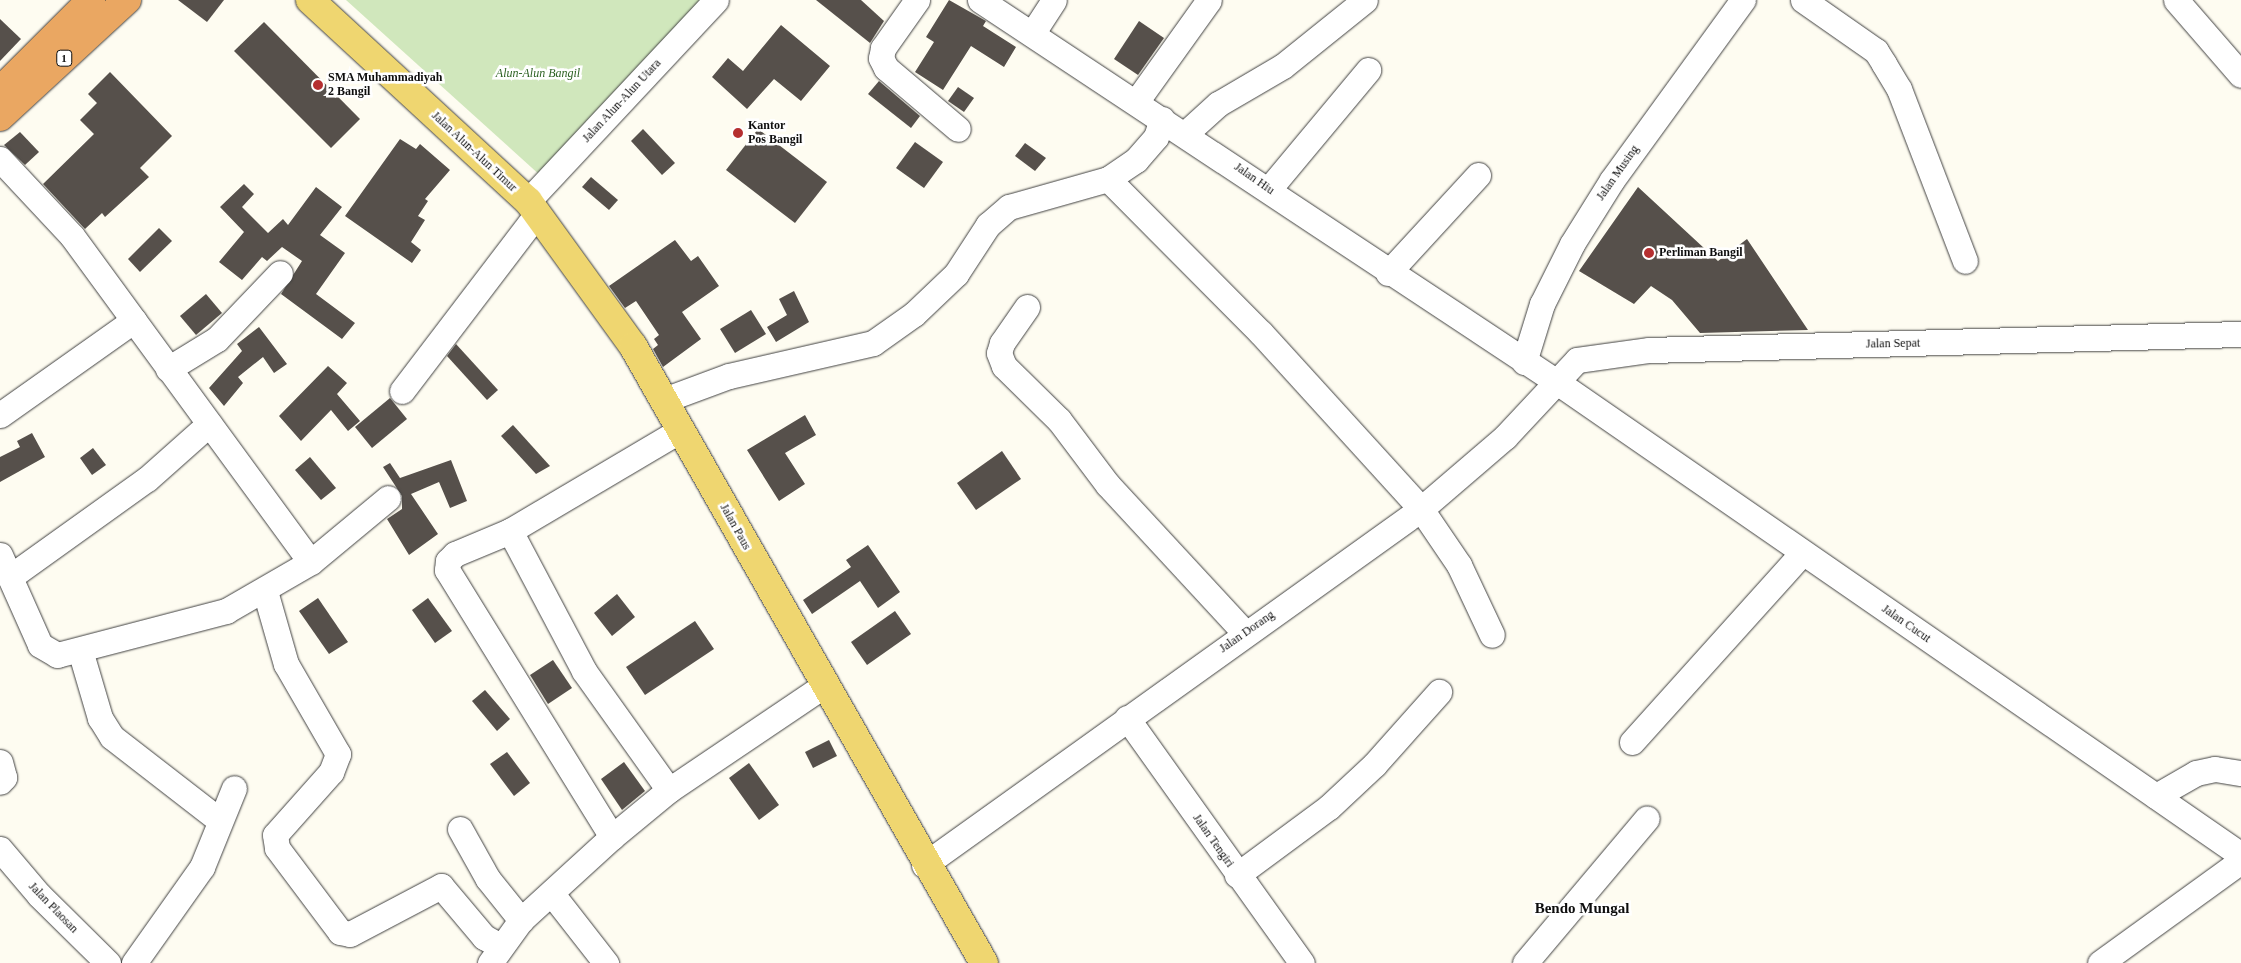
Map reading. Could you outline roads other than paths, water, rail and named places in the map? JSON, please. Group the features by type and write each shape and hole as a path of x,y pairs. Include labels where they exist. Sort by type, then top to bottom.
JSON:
{"highway":[{"name":"1","path":"0,91 91,0"},
{"name":"1","path":"0,117 127,0"}],"main road":[{"name":"Jalan Alun-Alun Timur","path":"310,0 533,208"},
{"name":"Jalan Paus","path":"533,208 633,346 924,865 984,963"}],"street":[{"name":"Jalan Alun-Alun Utara","path":"402,391 533,208 716,0"},
{"path":"918,0 883,48 881,58 886,68 958,129"},
{"name":"Jalan Hiu","path":"980,0 1186,133 1388,272 1563,387"},
{"path":"1032,34 1054,0"},
{"path":"1136,102 1210,0"},
{"path":"1186,133 1218,104 1283,66 1365,0"},
{"name":"Jalan Musing","path":"1524,362 1542,304 1572,244 1612,180 1743,0"},
{"path":"1802,0 1876,51 1899,88 1965,261"},
{"path":"2176,0 2241,76"},
{"path":"1268,189 1368,70"},
{"path":"664,400 729,376 873,342 914,314 956,274 988,225 1009,207 1108,178 1136,160 1156,137 1162,119"},
{"path":"0,159 72,236 168,370 311,562"},
{"path":"1388,272 1478,176"},
{"path":"1108,178 1261,333 1421,509 1460,565 1492,635"},
{"path":"168,370 217,339 280,273"},
{"path":"1027,307 1002,343 999,353 1004,366 1059,420 1108,485 1245,634"},
{"path":"0,415 134,320"},
{"name":"Jalan Sepat","path":"1563,387 1577,360 1649,350 2241,334"},
{"name":"Jalan Dorang","path":"924,865 1421,509 1563,387"},
{"name":"Jalan Cucut","path":"1563,387 2241,855"},
{"path":"9,588 148,479 208,424"},
{"path":"612,837 447,570 455,554 510,531 681,430"},
{"path":"0,555 9,588 45,652 58,655 226,611 265,591 311,562 388,498"},
{"path":"510,531 584,671 669,790"},
{"path":"1632,742 1802,553"},
{"path":"265,591 286,664 338,754 331,772 275,834 276,848 340,932 350,934 441,886 484,937 495,954 521,920 552,894 612,837 669,790 823,686"},
{"path":"80,650 100,718 112,736 219,820"},
{"path":"1237,875 1329,808 1374,765 1439,692"},
{"name":"Jalan Tengiri","path":"1127,718 1237,875 1302,963"},
{"path":"0,762 4,777 0,782"},
{"path":"2156,796 2196,773 2215,769 2241,773"},
{"path":"134,963 202,867 219,820 234,788"},
{"path":"1524,963 1647,818"},
{"path":"460,829 488,879 521,920"},
{"name":"Jalan Plaosan","path":"0,849 39,895 108,963"},
{"path":"2100,963 2241,861"},
{"path":"552,894 606,963"}],"place":[{"name":"SMA Muhammadiyah 2 Bangil","path":"318,85"},
{"name":"Kantor Pos Bangil","path":"738,133"},
{"name":"Perliman Bangil","path":"1649,253"}],"district":[{"name":"Bendo Mungal","path":"1582,909"}],"park label":[{"name":"Alun-Alun Bangil","path":"538,74"}]}
